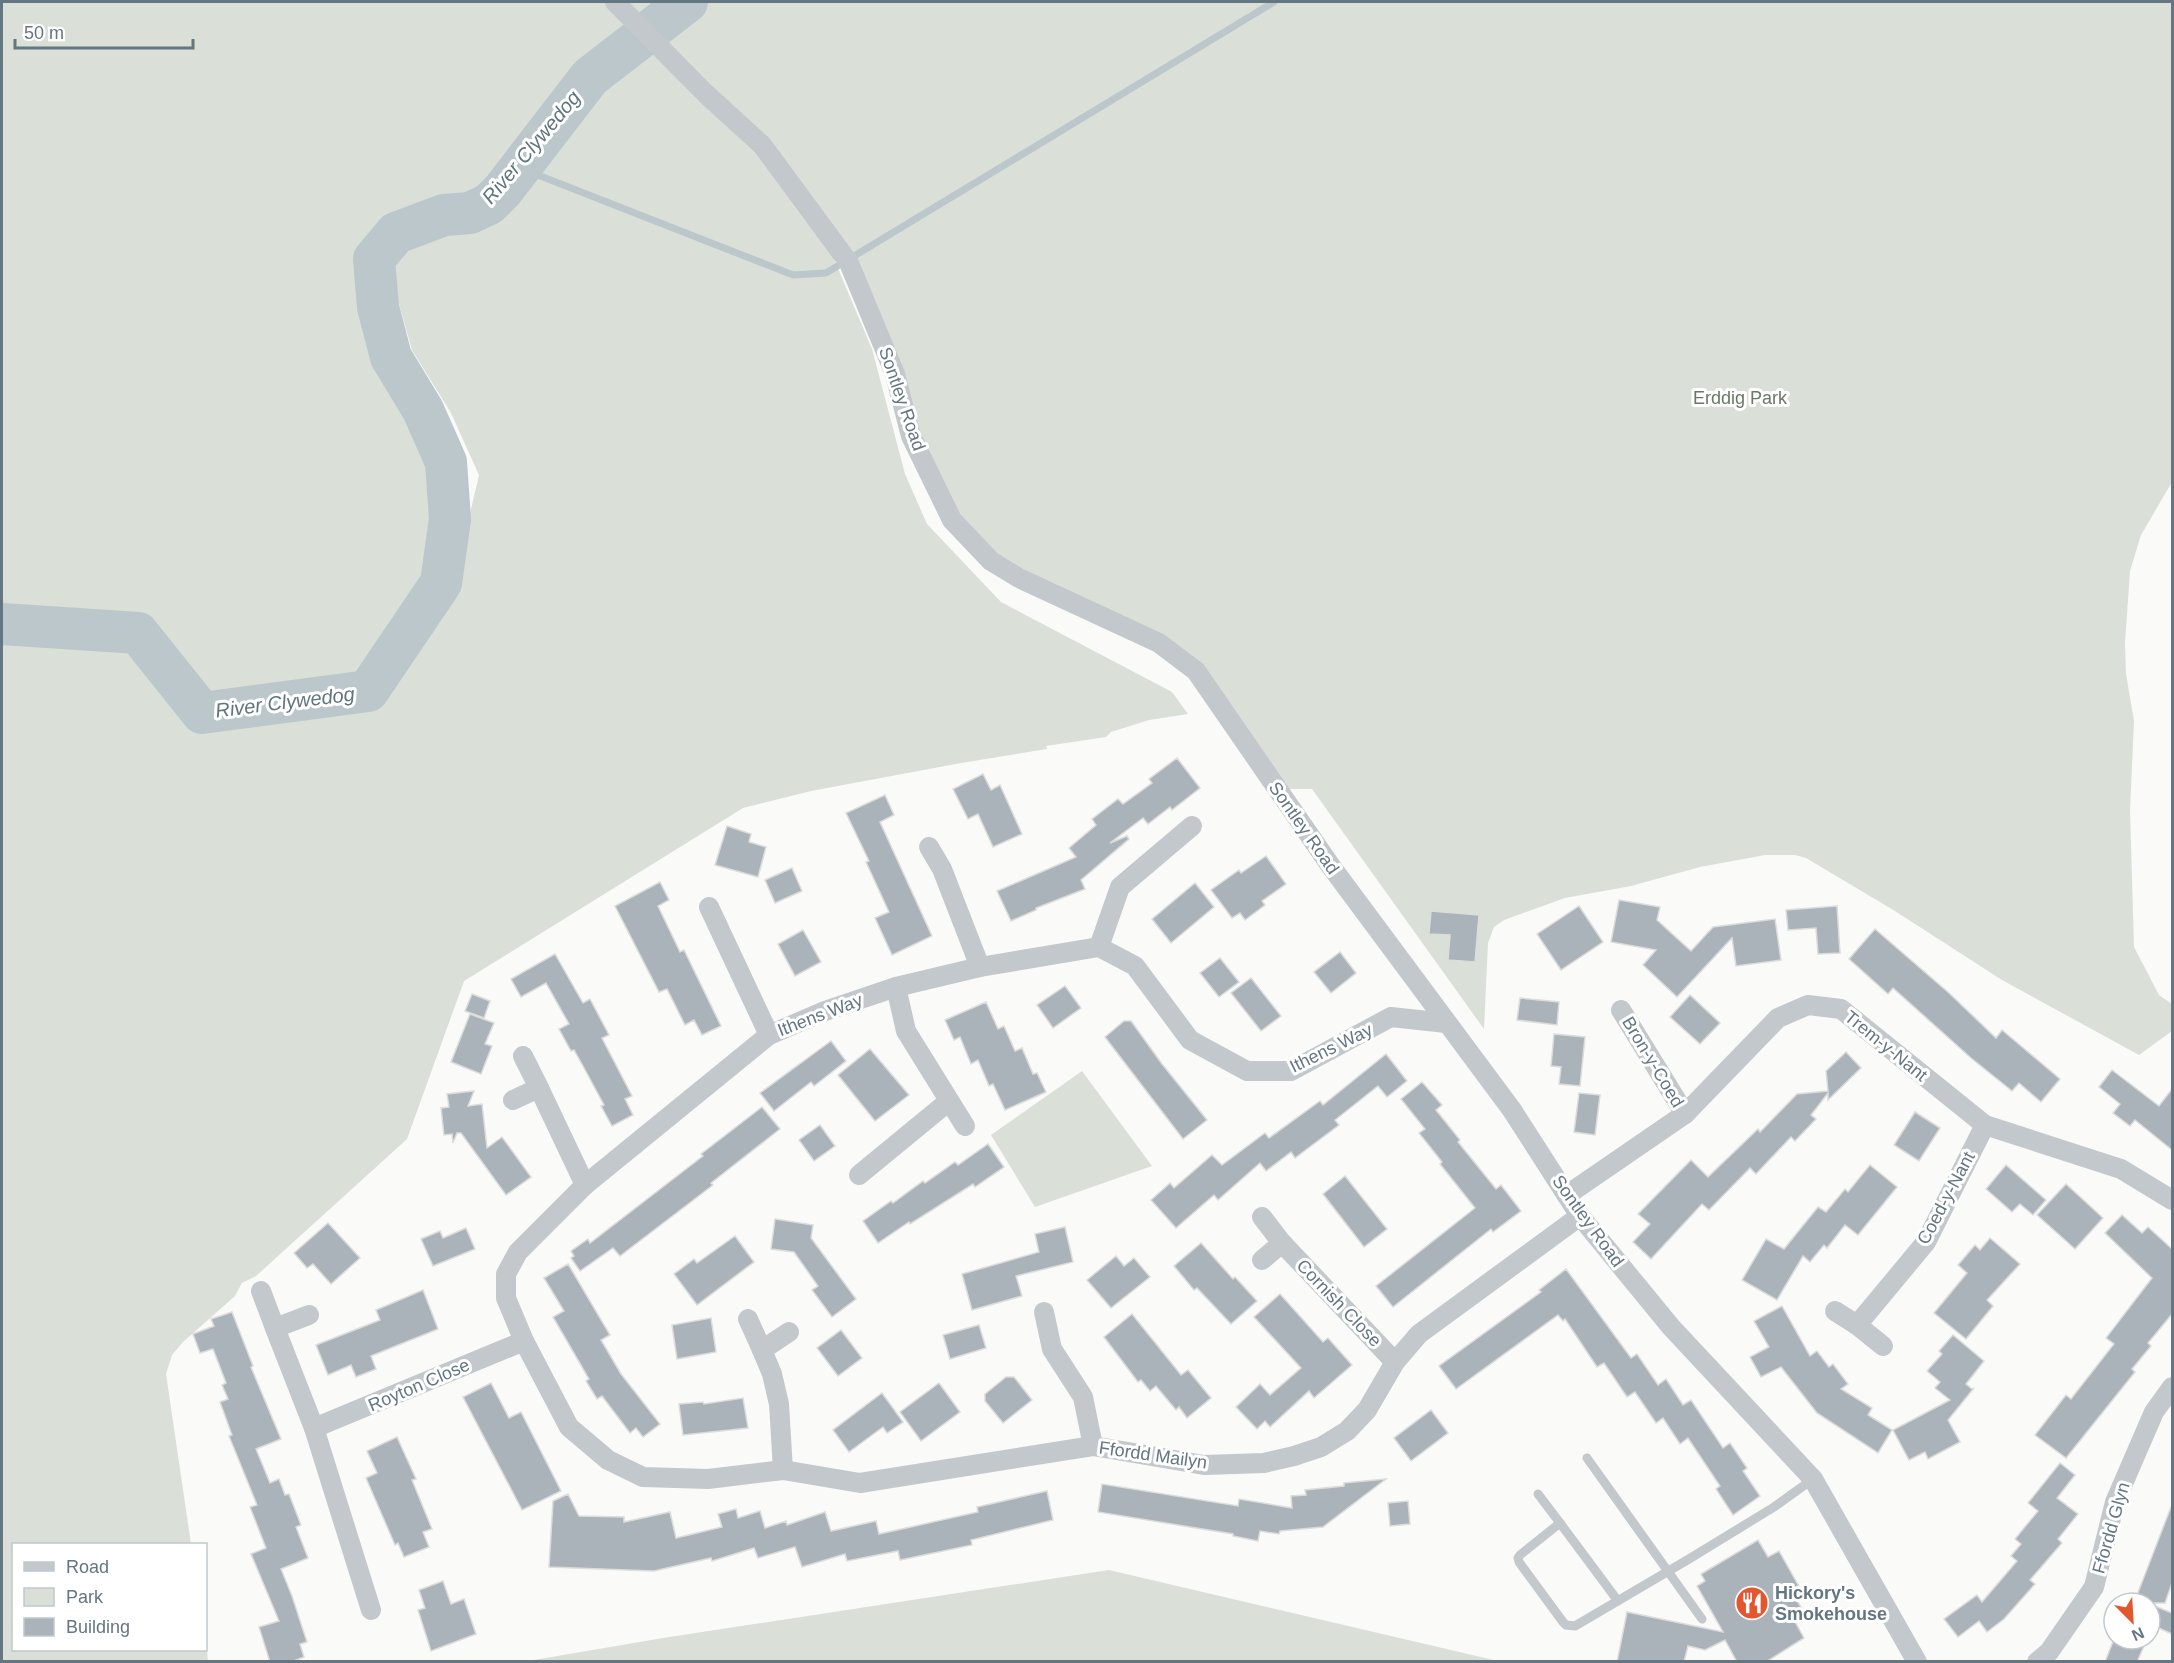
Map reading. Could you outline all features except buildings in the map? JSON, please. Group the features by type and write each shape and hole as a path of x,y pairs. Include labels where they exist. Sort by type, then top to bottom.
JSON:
{"street":[{"name":"Sontley Road","path":"617,4 706,94 762,145 845,258 895,374 911,436 952,520 992,561 1019,578 1159,643 1196,671 1317,846 1512,1110 1580,1216 1671,1327 1813,1479 1917,1662"},
{"path":"1099,947 1120,887 1192,826"},
{"path":"929,847 942,870 980,967"},
{"path":"709,907 769,1035"},
{"name":"Ithens Way","path":"708,1479 644,1477 608,1460 569,1427 524,1341 506,1298 506,1274 518,1252 585,1185 769,1035 825,1011 896,987 980,967 1099,947 1135,966 1190,1040 1247,1071 1291,1071 1391,1017 1446,1023"},
{"path":"896,987 906,1031 965,1126"},
{"name":"Trem-y-Nant","path":"1567,1195 1685,1114 1778,1018 1808,1005 1841,1009 1985,1125 2121,1169 2172,1200"},
{"name":"Bron-y-Coed","path":"1621,1010 1685,1114"},
{"path":"523,1056 585,1185"},
{"path":"513,1100 538,1088"},
{"path":"859,1175 949,1101"},
{"name":"Coed-y-Nant","path":"1857,1325 1926,1242 1985,1125"},
{"name":"Ffordd Mailyn","path":"708,1479 783,1470 860,1483 1093,1446 1204,1465 1264,1463 1294,1456 1321,1447 1347,1431 1367,1410 1395,1362 1419,1334 1580,1216"},
{"name":"Cornish Close","path":"1262,1217 1282,1244 1395,1362"},
{"name":"Cornish Close","path":"1262,1260 1282,1244"},
{"path":"261,1291 314,1428 371,1610"},
{"path":"1835,1311 1883,1346"},
{"path":"1044,1312 1052,1349 1083,1397 1093,1446"},
{"path":"275,1328 309,1315"},
{"path":"748,1319 772,1374 779,1404 783,1470"},
{"path":"762,1350 789,1332"},
{"name":"Royton Close","path":"314,1428 524,1341"},
{"name":"Ffordd Glyn","path":"2037,1662 2049,1652 2094,1587 2115,1502 2154,1412 2172,1387"}],"lane":[{"path":"1587,1458 1702,1619"},
{"path":"1560,1523 1518,1558 1563,1622 1570,1626 1579,1625 1774,1507 1813,1479"},
{"path":"1538,1494 1618,1600"}],"green space":[{"name":"Erddig Park","path":"2,2 2172,2 2172,482 2141,535 2130,571 2125,643 2126,674 2134,721 2130,810 2134,947 2159,995 2172,1004 2172,1031 2139,1055 2002,980 1895,911 1806,858 1795,855 1765,855 1700,867 1631,886 1565,898 1504,920 1494,927 1488,943 1484,1029 1312,789 1276,789 1196,671 1019,578 952,520 849,263 751,144 831,252 872,349 905,474 927,524 1001,602 1172,692 1188,714 1149,720 1111,732 1106,737 1046,746 1047,749 811,791 743,808 464,981 407,1139 256,1276 242,1283 235,1296 183,1342 172,1355 166,1374 191,1543 12,1543 12,1651 207,1651 208,1661 2,1662","holes":["399,304 412,350 451,413 479,475 468,522 431,478 420,438 397,384 382,363"]},
{"path":"1082,1071 1152,1166 1035,1207 991,1135"},
{"path":"1109,1570 1498,1661 528,1661 663,1638"}],"waterway":[{"name":"River Clywedog","path":"2,624 138,633 202,713 368,691 441,583 450,519 446,462 423,410 391,357 378,307 374,259 396,233 444,215 470,213 489,204 503,190 590,77 687,2"},
{"path":"520,168 793,275 826,273 1274,2"}],"place":[{"name":"Hickory's Smokehouse","path":"1752,1603"}]}
